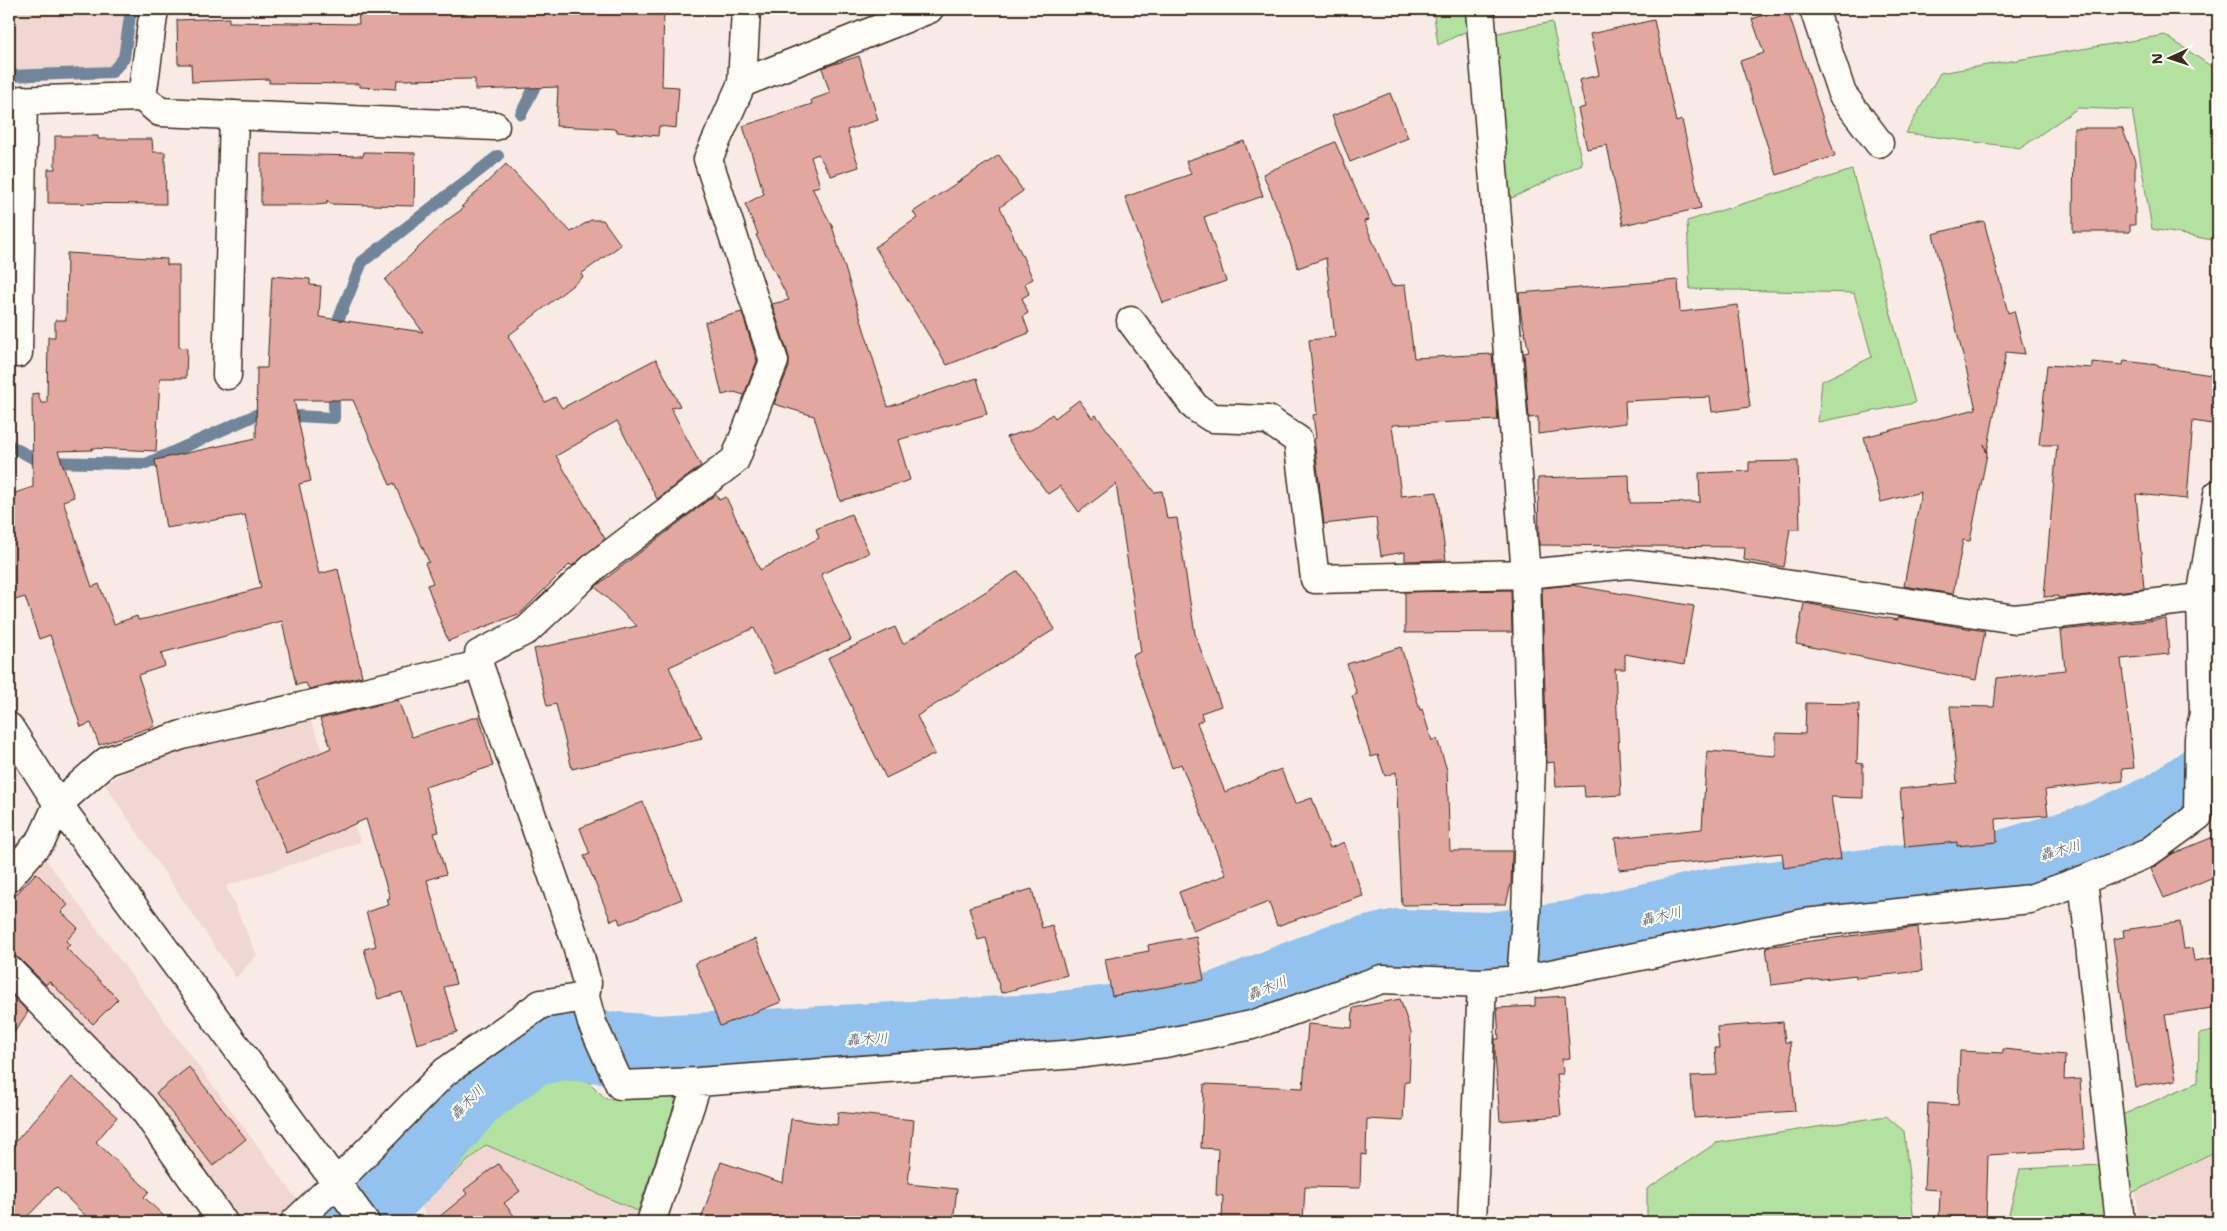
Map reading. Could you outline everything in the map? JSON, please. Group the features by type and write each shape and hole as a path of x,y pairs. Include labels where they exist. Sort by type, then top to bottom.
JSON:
{"street":[{"path":"142,97 154,9"},
{"path":"746,9 742,83 708,159 774,361 735,460 596,565 527,630 479,654 479,665 577,945 587,983 588,1010 620,1085 698,1082 1077,1054 1165,1043 1252,1025 1382,979 1482,983 1521,980 1805,923 2030,899 2083,880 2146,854 2198,816 2207,720 2201,598 2218,494"},
{"path":"742,83 928,9"},
{"path":"1480,9 1526,574 1531,762 1526,914 1521,980"},
{"path":"1814,9 1842,94 1879,143"},
{"path":"18,352 16,100 142,97 160,112 495,126"},
{"path":"227,375 234,115"},
{"path":"1131,321 1195,407 1212,418 1268,420 1298,440 1315,579 1526,574 1629,564 1712,573 2015,619 2201,598"},
{"path":"9,876 42,839 58,804 107,761 182,735 479,665"},
{"path":"9,727 58,804 365,1222"},
{"path":"2083,880 2120,1222"},
{"path":"9,970 142,1107 223,1222"},
{"path":"1472,1222 1482,983"},
{"path":"295,1222 342,1192 445,1072 541,1004 588,1010"},
{"path":"651,1222 698,1082"}],"shaded area":[{"path":"9,9 128,9 122,58 109,70 9,73"},
{"path":"307,712 361,842 226,886 257,955 236,978 105,785 153,753"},
{"path":"41,853 299,1202 274,1222 235,1222 149,1100 9,956 9,892"},
{"path":"486,1145 638,1211 635,1222 431,1222 419,1204"},
{"path":"2218,1150 2218,1222 2138,1222 2136,1191"}],"green space":[{"path":"1433,9 1468,9 1469,30 1438,45"},
{"path":"1552,22 1582,164 1508,200 1493,34"},
{"path":"2165,35 2218,71 2218,241 2152,229 2132,110 2078,108 2021,148 1906,133 1940,73"},
{"path":"1852,170 1915,403 1818,422 1822,381 1872,357 1854,293 1690,289 1687,221"},
{"path":"2218,1030 2218,1150 2130,1194 2122,1115 2198,1082 2199,1034"},
{"path":"573,1066 606,1099 677,1097 638,1211 486,1145 419,1204 480,1114"},
{"path":"1886,1116 1904,1131 1914,1222 1647,1222 1647,1189 1716,1143"},
{"path":"2101,1165 2106,1222 2007,1222 2020,1169"}],"building":[{"path":"358,9 664,9 662,86 679,87 676,128 659,126 658,136 617,132 617,129 556,126 558,87 475,90 475,79 397,80 396,89 360,87 360,84 269,83 269,79 192,82 191,64 178,64 177,20 229,18 229,22 359,24"},
{"path":"1787,9 1835,156 1777,175 1740,61 1764,53 1752,19"},
{"path":"1654,20 1676,122 1682,120 1701,208 1623,225 1607,145 1587,149 1578,109 1585,107 1579,80 1599,75 1590,34"},
{"path":"859,56 878,120 847,130 859,167 831,176 818,154 811,157 820,186 812,188 832,226 888,407 977,378 987,414 898,440 910,480 840,501 814,416 774,404 789,367 789,357 772,304 789,300 756,235 758,234 745,204 764,194 743,126 812,104 811,100 830,93 822,68"},
{"path":"1390,93 1408,138 1350,162 1332,116"},
{"path":"2074,128 2122,128 2135,161 2135,225 2130,225 2130,232 2073,232"},
{"path":"55,136 98,136 98,139 152,139 153,152 165,152 166,204 48,203 48,169 55,169"},
{"path":"1244,141 1263,196 1204,217 1226,281 1163,303 1125,197 1191,174 1186,161"},
{"path":"1335,142 1369,220 1364,221 1392,286 1405,285 1414,358 1492,354 1498,420 1392,425 1401,496 1437,492 1446,560 1405,561 1405,552 1381,556 1376,518 1324,524 1314,439 1316,438 1313,415 1317,414 1309,340 1335,337 1326,258 1298,268 1284,224 1263,174"},
{"path":"364,152 415,153 414,206 330,204 327,200 327,204 316,205 261,205 261,154 363,156"},
{"path":"999,155 1023,191 1000,207 1033,279 1025,283 1029,294 1022,298 1028,313 1023,316 1029,333 947,365 875,247 917,218 913,212"},
{"path":"506,164 571,232 591,220 603,220 621,245 581,274 583,277 508,336 545,402 555,397 562,408 656,359 680,406 671,408 701,466 657,499 617,421 556,456 605,539 572,566 570,564 521,613 448,641 427,585 433,583 425,563 429,562 394,483 390,485 353,400 294,400 311,481 299,484 319,574 338,569 362,676 309,689 306,683 296,685 282,621 161,653 165,666 138,675 155,726 99,745 91,723 81,727 50,635 39,639 25,597 15,600 9,581 9,495 33,487 32,394 38,393 41,403 47,403 48,337 55,337 55,320 66,320 67,253 167,259 167,265 179,265 179,347 187,348 186,378 160,378 156,451 92,448 92,450 58,451 74,497 63,501 92,587 99,584 114,624 137,616 138,620 149,618 261,588 245,515 166,528 155,460 256,438 257,368 267,368 272,276 310,279 310,285 321,286 319,317 423,332 385,280 447,220 464,208 461,207"},
{"path":"1984,221 2008,313 2014,311 2025,354 2006,352 1987,452 1984,444 1987,454 1970,541 1963,540 1953,594 1904,586 1921,492 1881,502 1864,437 1976,409 1933,234"},
{"path":"1678,280 1680,312 1738,305 1750,407 1712,412 1710,397 1625,401 1626,423 1538,434 1538,417 1529,418 1524,353 1529,352 1521,315 1519,293"},
{"path":"742,312 757,361 744,395 734,392 722,395 705,322"},
{"path":"2124,361 2218,376 2218,425 2193,421 2187,499 2136,494 2144,589 2058,598 2058,596 2044,597 2057,445 2039,445 2047,365 2092,368 2092,362 2123,365"},
{"path":"1079,400 1092,418 1096,415 1154,492 1162,491 1167,519 1177,518 1195,634 1221,706 1201,713 1203,720 1197,723 1225,792 1281,769 1295,804 1312,798 1330,848 1344,842 1363,896 1277,926 1269,902 1193,931 1179,892 1226,875 1181,764 1172,768 1132,655 1141,652 1116,484 1079,512 1060,486 1048,494 1006,437 1033,429 1052,414 1055,418"},
{"path":"1798,461 1800,529 1790,529 1784,567 1744,560 1745,547 1539,545 1538,478 1629,475 1630,503 1700,502 1699,473 1749,471 1749,462"},
{"path":"716,494 719,500 726,497 760,570 819,538 816,529 851,514 869,553 821,574 851,640 775,674 754,628 669,667 702,738 572,769 556,704 547,706 534,649 637,626 595,587"},
{"path":"1018,571 1055,629 917,716 935,754 886,778 828,658 895,627 903,644"},
{"path":"1571,585 1694,606 1684,665 1625,654 1625,669 1615,669 1621,795 1585,797 1584,786 1556,787 1554,762 1547,763 1542,588"},
{"path":"1511,590 1512,632 1405,633 1405,592"},
{"path":"1804,603 1898,620 1898,617 1985,631 1976,680 1796,644"},
{"path":"2166,619 2169,654 2121,659 2134,768 2122,769 2123,781 2045,790 2048,815 1996,819 1997,842 1957,846 1957,842 1905,847 1900,789 1957,783 1950,706 1994,707 1997,678 2065,670 2061,630"},
{"path":"1401,647 1420,710 1422,709 1432,741 1437,739 1447,770 1450,851 1512,851 1511,884 1506,904 1402,905 1396,772 1385,776 1378,755 1371,757 1352,696 1357,694 1347,664"},
{"path":"398,700 412,737 479,716 493,766 425,787 439,832 434,833 446,874 427,880 456,984 444,987 457,1032 417,1044 402,992 378,999 364,949 376,946 366,912 389,905 387,899 390,898 366,819 287,853 256,781 331,748 320,719"},
{"path":"1806,703 1859,704 1857,763 1863,764 1863,798 1831,797 1841,859 1784,868 1782,853 1619,870 1615,838 1702,829 1707,751 1776,756 1776,733 1805,734"},
{"path":"643,802 682,899 620,924 618,918 611,921 584,856 590,854 580,828"},
{"path":"2218,835 2218,875 2164,898 2151,869 2172,854"},
{"path":"36,873 68,905 61,912 78,928 66,941 70,945 66,948 118,999 93,1024 49,981 46,985 20,959 9,955 9,902"},
{"path":"1032,889 1042,928 1052,925 1067,975 1001,993 986,938 978,940 969,907"},
{"path":"2180,922 2184,949 2192,948 2194,961 2218,957 2218,1007 2165,1015 2176,1080 2135,1087 2113,939 2124,937 2123,930"},
{"path":"1918,927 1922,971 1856,978 1856,975 1771,985 1766,947"},
{"path":"1196,936 1204,980 1112,996 1105,959 1149,951 1148,945"},
{"path":"755,939 781,1002 720,1026 695,963"},
{"path":"9,992 28,1012 9,1040"},
{"path":"1565,996 1570,1058 1562,1059 1563,1074 1557,1074 1561,1116 1500,1121 1495,1055 1495,1039 1499,1039 1497,1008 1535,1006 1535,998"},
{"path":"1400,999 1411,1032 1409,1082 1405,1082 1403,1121 1367,1119 1366,1155 1361,1154 1360,1188 1305,1187 1303,1222 1222,1222 1223,1196 1216,1195 1218,1149 1201,1148 1204,1084 1303,1088 1308,1024 1352,1028 1353,1008"},
{"path":"1783,1022 1785,1042 1790,1042 1795,1111 1694,1118 1691,1076 1717,1075 1715,1048 1719,1048 1717,1027"},
{"path":"2003,1049 2065,1055 2064,1080 2080,1079 2085,1149 1988,1155 1986,1222 1939,1222 1940,1190 1924,1189 1928,1103 1958,1105 1960,1051 2003,1053"},
{"path":"189,1067 246,1139 213,1166 156,1093"},
{"path":"72,1077 117,1117 96,1142 149,1191 144,1197 170,1222 92,1222 56,1187 22,1222 9,1222 9,1149"},
{"path":"838,1112 914,1120 908,1184 957,1189 953,1222 700,1222 721,1162 783,1183 791,1119 837,1125"},
{"path":"498,1164 520,1191 504,1203 519,1222 433,1222 467,1194 464,1190"}],"waterway":[{"path":"9,76 112,72 124,58 131,9"},
{"path":"521,114 541,74"},
{"path":"334,335 334,330 362,262 498,156"},
{"path":"9,445 40,462 146,464 258,414 334,418 334,383"},
{"name":"轟木川","path":"356,1222 415,1162 471,1094 529,1051 562,1044 658,1051 1037,1030 1218,1008 1340,959 1398,945 1491,948 1570,937 1709,905 1994,869 2092,840 2165,807 2218,770"}]}
